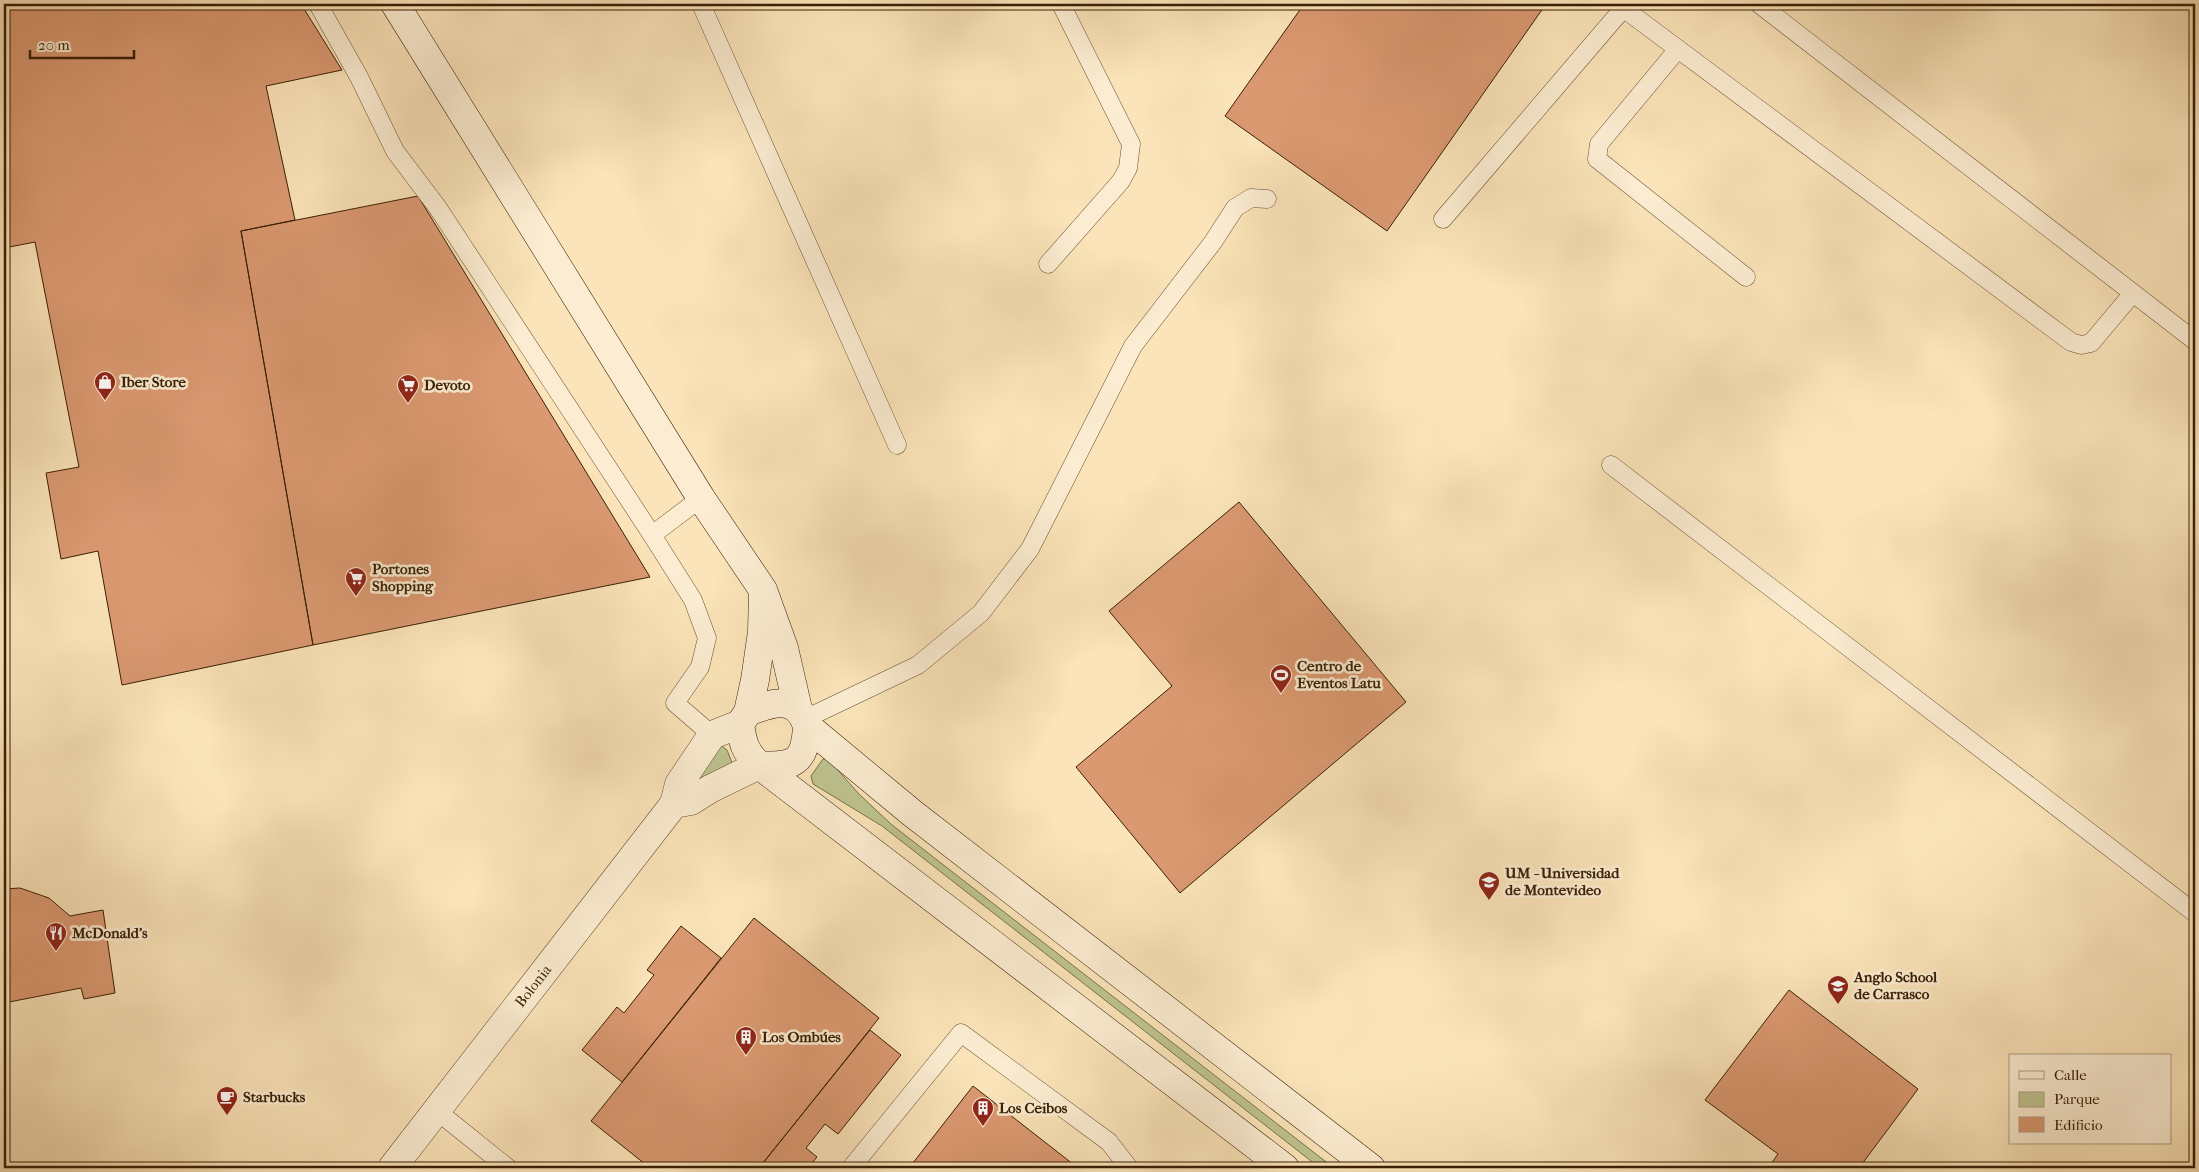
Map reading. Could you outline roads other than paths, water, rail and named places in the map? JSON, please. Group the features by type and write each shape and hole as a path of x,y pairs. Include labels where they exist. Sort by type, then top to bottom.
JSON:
{"street":[{"path":"395,4 701,498 763,590 784,648 804,718 806,742 800,757 785,766 759,765 710,789 691,801 674,804"},
{"path":"763,590 762,632 744,718 742,740 747,754 1285,1168"},
{"path":"712,735 771,703 783,702 804,718 912,813 1371,1168"},
{"name":"Bolonia","path":"392,1168 674,804 679,784 712,735"}],"lane":[{"path":"318,4 359,77 395,151 438,208 693,600 707,638 700,667 676,703 712,735"},
{"path":"701,4 897,445"},
{"path":"1048,264 1121,181 1128,168 1131,144 1061,4"},
{"path":"1758,4 2195,341"},
{"path":"1443,219 1625,6 1678,49 2071,342 2081,345 2091,343 2134,293"},
{"path":"1678,49 1599,144 1597,159 1746,277"},
{"path":"804,718 918,665 981,613 1030,548 1133,346 1213,242 1235,208 1251,198 1266,199"},
{"path":"1611,465 2195,913"},
{"path":"652,535 701,498"},
{"path":"851,1168 961,1033 1109,1142 1130,1168"},
{"path":"437,1111 508,1168"}],"place":[{"name":"Iber Store","path":"105,401"},
{"name":"Devoto","path":"408,404"},
{"name":"Portones Shopping","path":"356,597"},
{"name":"Centro de Eventos Latu","path":"1281,694"},
{"name":"UM - Universidad de Montevideo","path":"1489,901"},
{"name":"McDonald's","path":"56,952"},
{"name":"Anglo School de Carrasco","path":"1838,1005"},
{"name":"Los Ombúes","path":"746,1056"},
{"name":"Starbucks","path":"227,1116"},
{"name":"Los Ceibos","path":"983,1127"}]}
